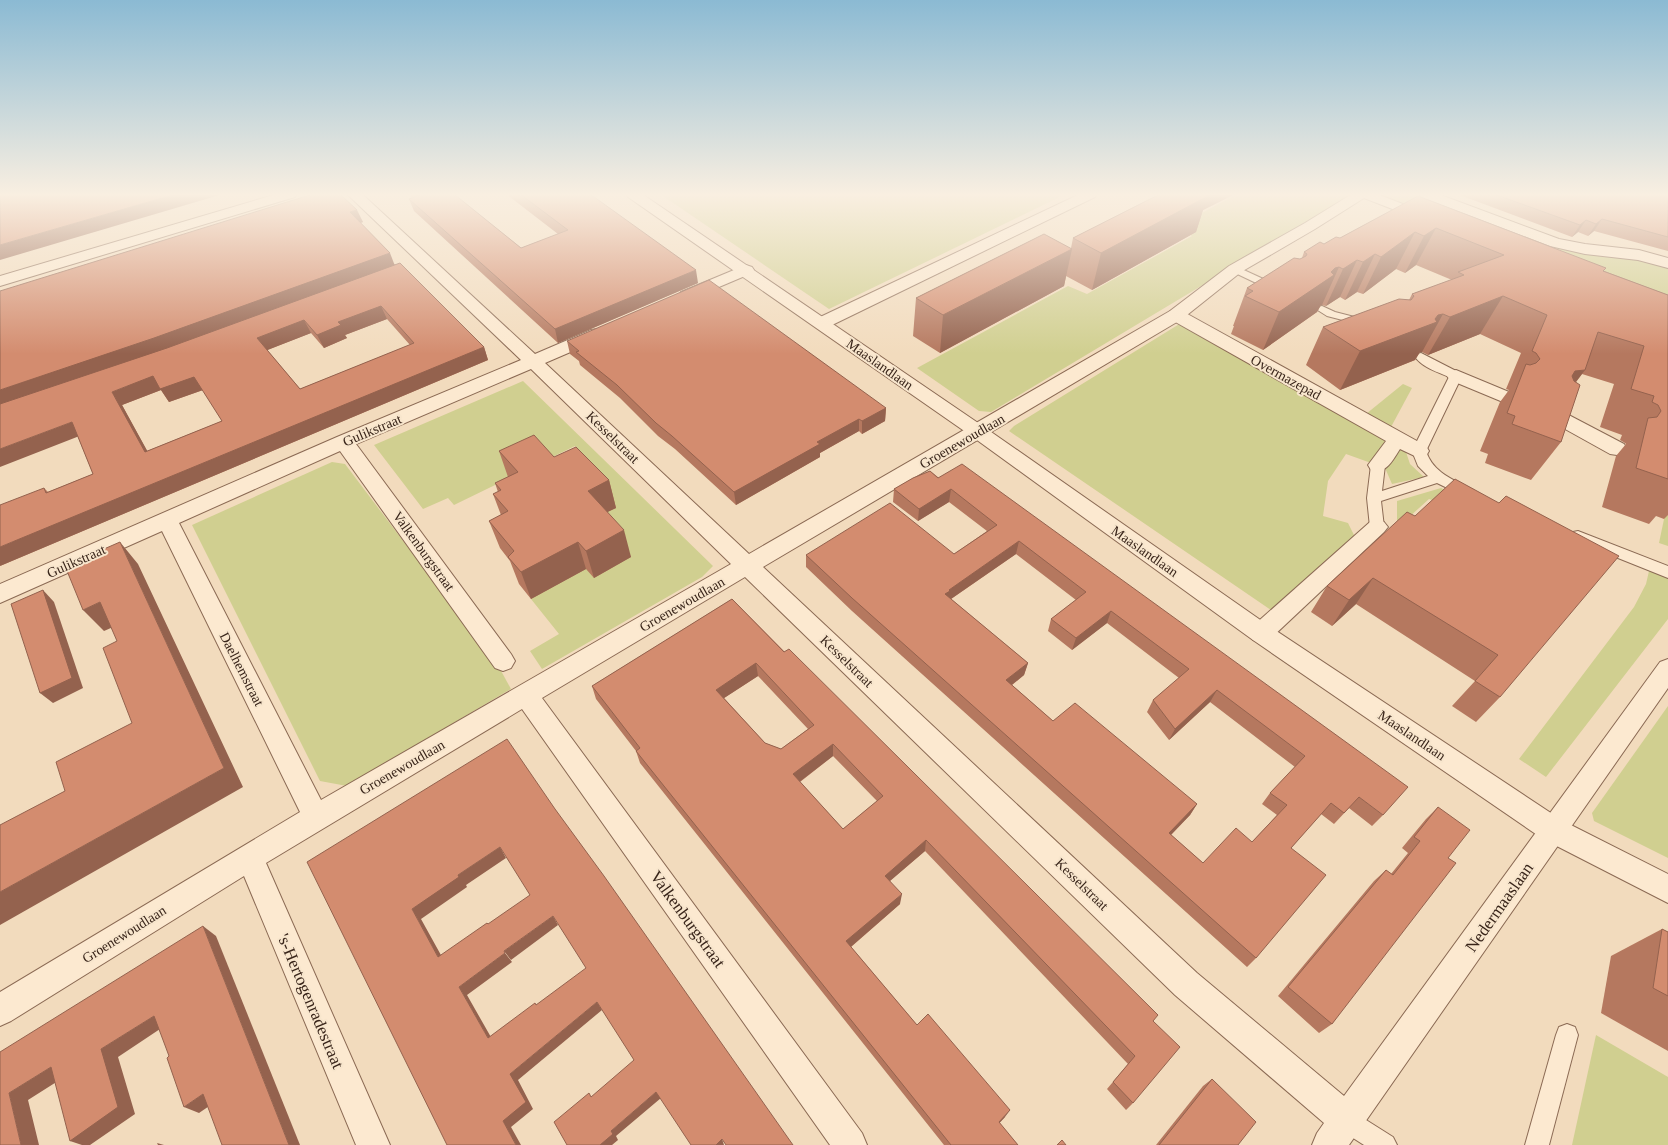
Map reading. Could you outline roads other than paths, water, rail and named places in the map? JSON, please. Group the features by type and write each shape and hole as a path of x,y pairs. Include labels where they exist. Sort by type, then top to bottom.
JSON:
{"street":[{"path":"0,281 110,247"},
{"name":"Kesselstraat","path":"404,247 419,264 534,362 1186,984 1347,1121"},
{"name":"Maaslandlaan","path":"713,247 977,431 1261,633 1553,830 1668,889"},
{"path":"822,323 979,247"},
{"name":"Groenewoudlaan","path":"0,1010 316,817 1176,315 1235,269 1273,247"},
{"path":"1577,247 1639,255 1668,263"},
{"path":"673,302 746,270"},
{"name":"Overmazepad","path":"1176,315 1419,451"},
{"name":"Gulikstraat","path":"0,594 344,442 614,327"},
{"path":"1456,376 1503,396"},
{"path":"1554,415 1617,449"},
{"path":"1378,465 1397,439"},
{"name":"Valkenburgstraat","path":"344,442 504,661"},
{"name":"Daelhemstraat","path":"167,520 316,817"},
{"path":"1261,633 1377,527"},
{"name":"Nedermaaslaan","path":"1329,1145 1668,669"},
{"name":"Valkenburgstraat","path":"525,694 850,1145"},
{"name":"'s-Hertogenradestraat","path":"250,857 373,1145"}],"lane":[{"path":"1235,269 1284,292"},
{"path":"1322,309 1331,314 1372,325 1377,328"},
{"path":"1421,357 1432,365 1456,376 1419,451 1423,464 1438,478 1480,497"},
{"path":"1377,527 1374,498 1378,465"},
{"path":"1374,498 1438,478"},
{"path":"1567,532 1668,572"},
{"path":"1537,1145 1567,1035"},
{"path":"1347,1121 1385,1145"}]}
